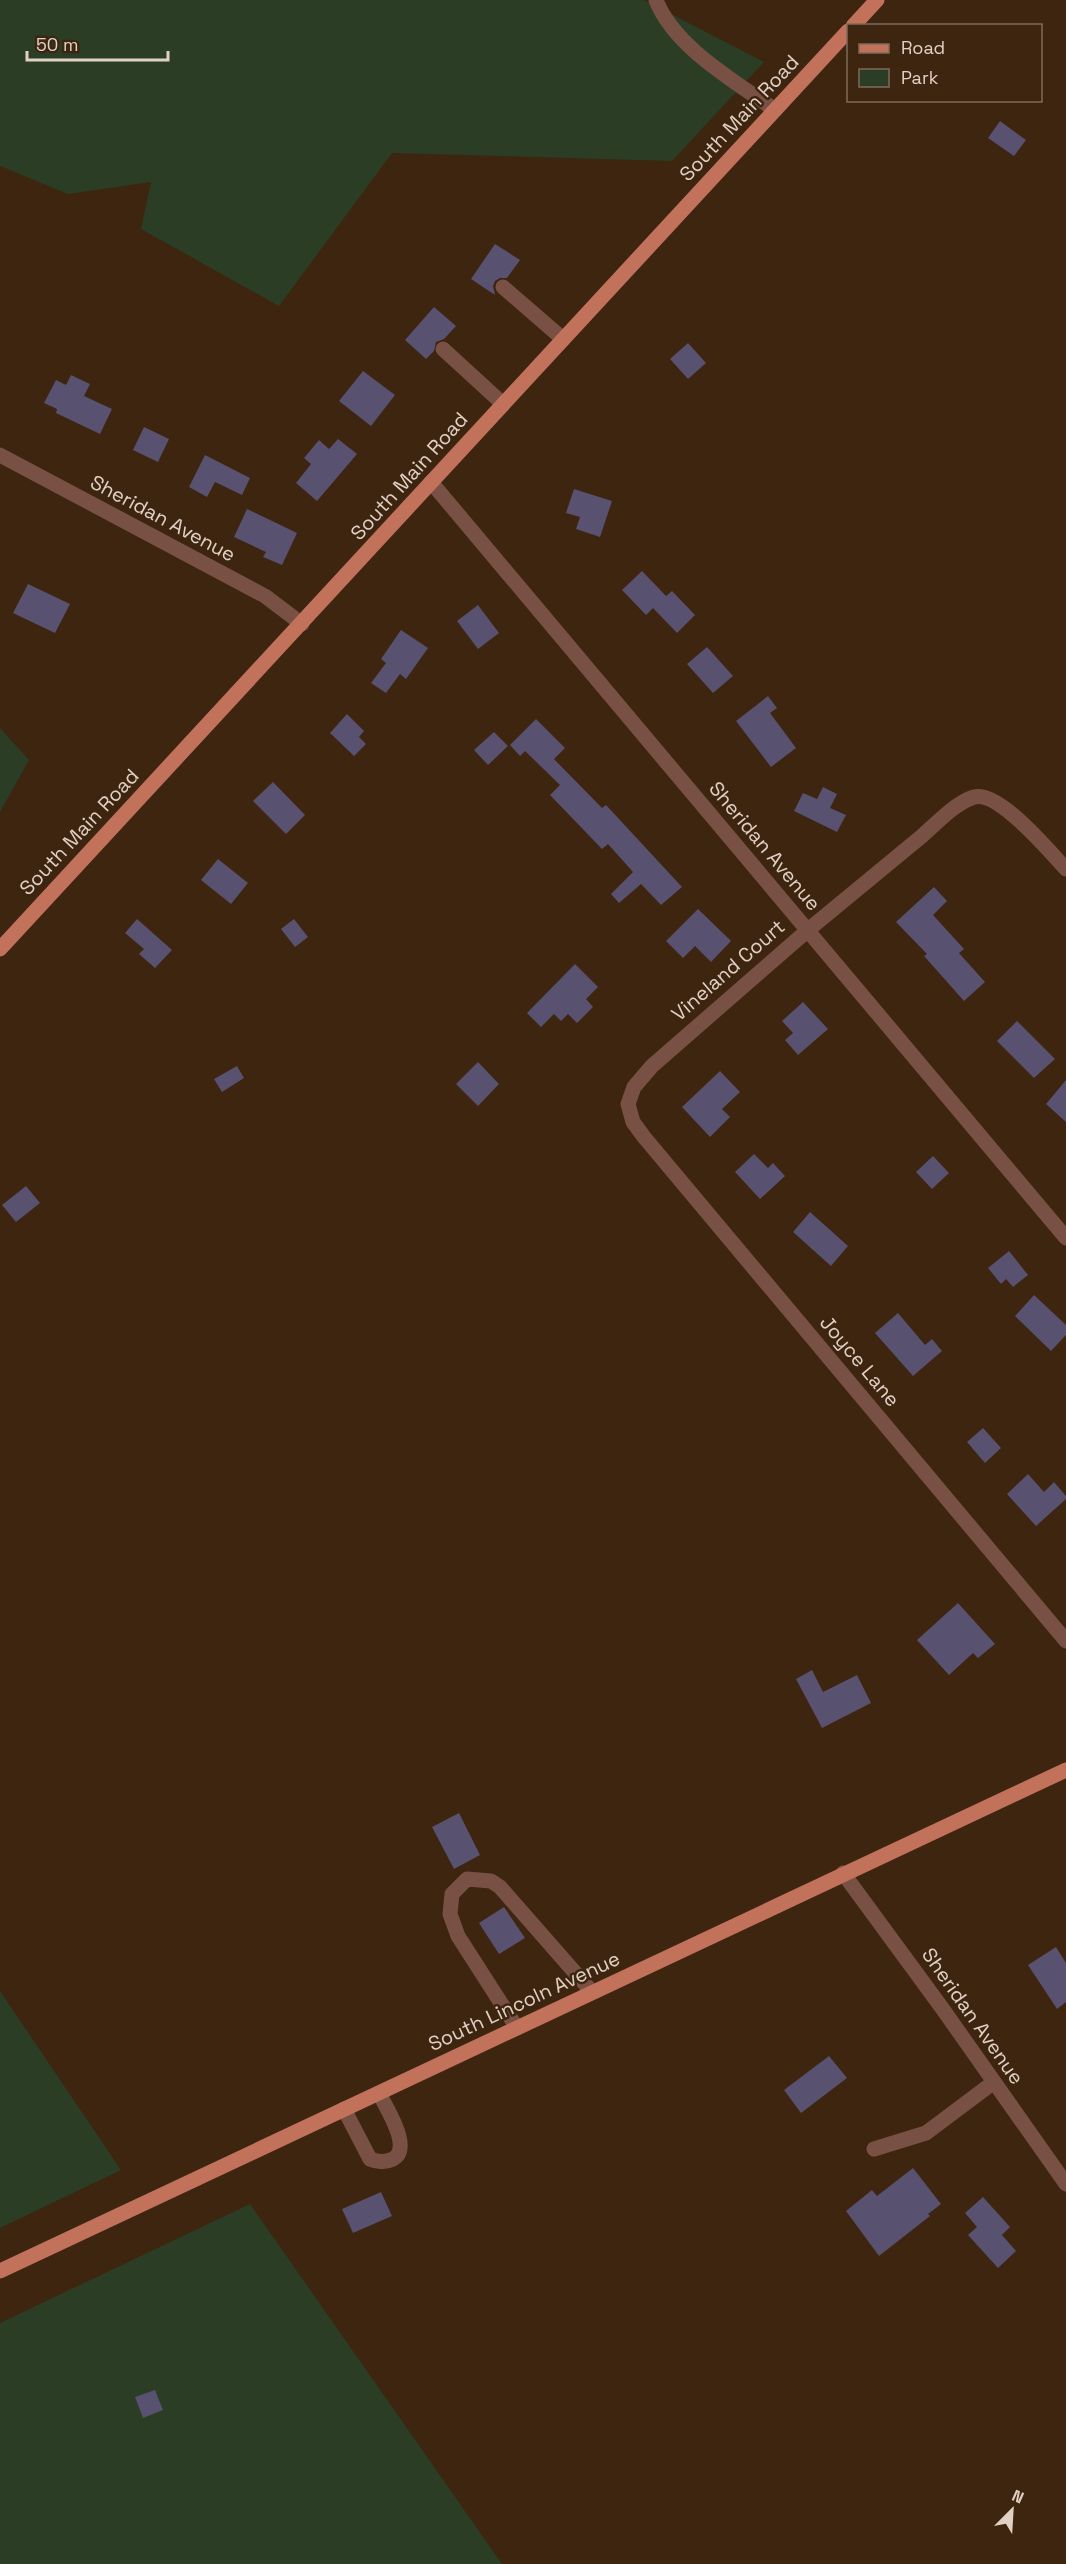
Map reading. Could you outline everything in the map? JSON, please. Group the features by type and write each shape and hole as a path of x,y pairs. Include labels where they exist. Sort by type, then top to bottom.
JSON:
{"main road":[{"path":"855,24 877,0"},
{"name":"South Main Road","path":"0,949 847,33"},
{"name":"South Lincoln Avenue","path":"0,2271 1066,1770"}],"street":[{"path":"656,0 663,17 679,37 775,110"},
{"path":"503,287 563,339"},
{"path":"443,349 503,404"},
{"name":"Sheridan Avenue","path":"0,455 265,596 302,624"},
{"name":"Sheridan Avenue","path":"431,482 1066,1238"},
{"name":"Vineland Court","path":"628,1106 634,1087 652,1066 808,930 954,809 973,798 992,800 1030,831 1066,869"},
{"name":"Joyce Lane","path":"628,1106 633,1122 645,1137 1066,1641"},
{"name":"Sheridan Avenue","path":"843,1873 1066,2184"},
{"path":"517,2028 458,1936 450,1914 452,1894 467,1879 491,1881 500,1887 592,1992"},
{"path":"874,2149 926,2133 994,2082"},
{"path":"345,2109 370,2159 376,2162 393,2159 399,2154 402,2144 379,2093"}],"green space":[{"path":"0,0 644,0 764,62 672,161 392,153 279,306 141,229 151,182 68,194 0,166"},
{"path":"0,728 29,760 0,812"},
{"path":"0,1991 121,2170 0,2228"},
{"path":"250,2204 502,2564 0,2564 0,2323"}],"building":[{"path":"1000,121 1026,140 1014,156 988,138"},
{"path":"495,244 520,260 507,278 495,281 493,286 495,295 471,279"},
{"path":"434,307 456,326 444,339 436,342 434,351 426,359 405,340"},
{"path":"688,343 706,363 688,379 670,359"},
{"path":"363,371 395,395 371,426 339,401"},
{"path":"71,375 90,384 84,396 112,409 100,434 56,413 57,409 44,403 56,380 66,385"},
{"path":"144,427 169,439 158,462 133,450"},
{"path":"338,439 357,454 317,501 296,483 311,464 304,458 319,440 329,449"},
{"path":"205,455 250,478 242,495 215,482 207,497 189,487"},
{"path":"574,489 612,501 600,537 576,529 580,517 566,513"},
{"path":"247,509 297,533 282,565 263,557 266,552 234,537"},
{"path":"642,571 666,596 672,591 695,615 677,633 653,608 646,615 622,590"},
{"path":"28,584 70,604 55,633 13,613"},
{"path":"478,605 499,633 478,649 457,621"},
{"path":"401,630 428,648 406,679 400,674 386,693 371,683 386,663 381,659"},
{"path":"707,647 733,676 713,693 687,664"},
{"path":"768,696 777,708 770,713 796,748 771,767 736,721"},
{"path":"347,714 364,731 359,737 366,744 354,756 330,733"},
{"path":"536,719 565,748 554,759 602,808 606,805 682,887 661,905 641,884 619,903 611,894 633,872 608,844 602,849 550,795 560,785 525,751 520,756 510,745"},
{"path":"494,732 508,746 488,765 474,750"},
{"path":"273,782 305,815 286,834 253,801"},
{"path":"823,787 837,794 830,808 846,815 837,832 794,811 803,793 817,799"},
{"path":"218,859 248,883 231,904 201,880"},
{"path":"934,887 947,901 933,915 964,949 959,953 985,982 964,1001 924,956 927,954 896,922"},
{"path":"698,909 731,941 711,962 695,946 683,958 666,941"},
{"path":"137,919 172,950 155,968 139,954 144,949 125,933"},
{"path":"294,919 308,937 295,947 281,929"},
{"path":"575,964 598,987 586,999 593,1007 577,1023 568,1014 561,1021 554,1014 541,1027 527,1013"},
{"path":"803,1002 828,1029 798,1055 785,1040 793,1033 782,1021"},
{"path":"1017,1021 1055,1059 1034,1078 997,1041"},
{"path":"478,1062 499,1084 478,1106 456,1084"},
{"path":"237,1066 244,1078 222,1092 214,1079"},
{"path":"720,1071 740,1092 722,1109 730,1117 710,1137 682,1107"},
{"path":"1066,1080 1066,1122 1046,1104"},
{"path":"754,1154 768,1168 773,1163 785,1176 760,1199 735,1172"},
{"path":"933,1156 949,1173 932,1189 916,1172"},
{"path":"26,1186 40,1203 16,1222 2,1205"},
{"path":"810,1212 848,1246 831,1266 793,1232"},
{"path":"1009,1251 1028,1275 1013,1287 1006,1279 1001,1284 988,1268"},
{"path":"1034,1295 1066,1325 1066,1335 1051,1351 1015,1316"},
{"path":"898,1313 925,1345 932,1339 942,1351 913,1376 875,1333"},
{"path":"983,1428 1001,1448 985,1463 967,1442"},
{"path":"1028,1474 1044,1492 1054,1482 1066,1496 1066,1499 1036,1526 1007,1494"},
{"path":"958,1603 995,1644 978,1658 973,1653 949,1675 917,1640"},
{"path":"812,1670 823,1692 857,1675 871,1703 822,1728 796,1679"},
{"path":"459,1813 480,1855 454,1869 432,1827"},
{"path":"504,1907 525,1938 499,1954 479,1923"},
{"path":"1056,1947 1066,1963 1066,2002 1057,2009 1028,1965"},
{"path":"829,2056 847,2078 801,2113 784,2090"},
{"path":"913,2168 941,2204 928,2214 930,2216 879,2256 846,2211 872,2190 877,2196"},
{"path":"381,2192 392,2216 353,2233 342,2209"},
{"path":"983,2197 1010,2227 1002,2235 1016,2251 998,2268 968,2235 977,2227 965,2213"},
{"path":"155,2390 163,2410 143,2418 135,2397"}]}
